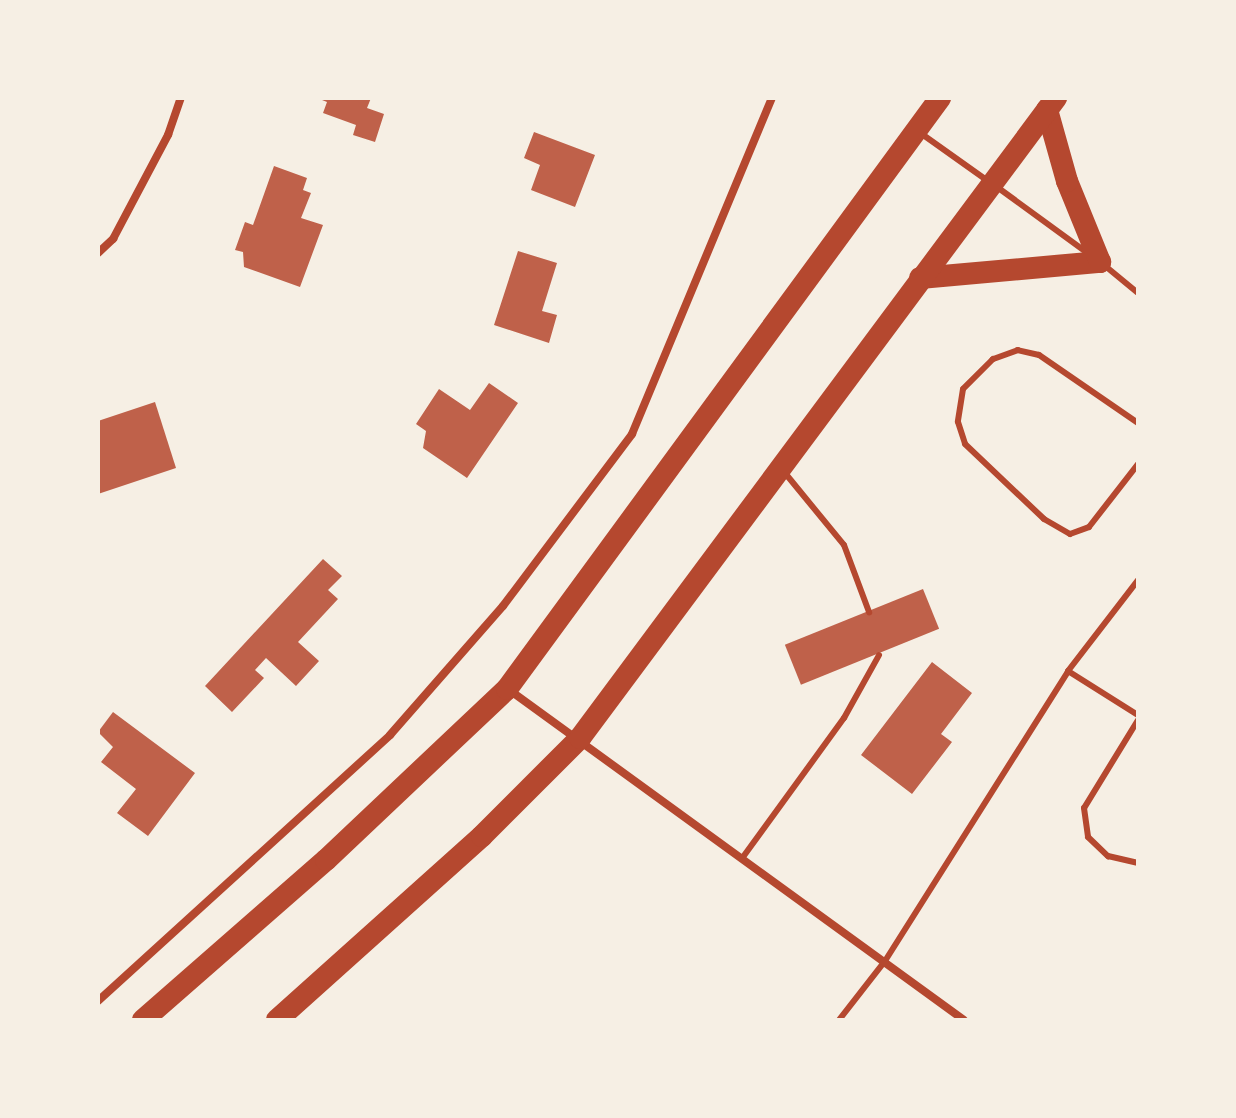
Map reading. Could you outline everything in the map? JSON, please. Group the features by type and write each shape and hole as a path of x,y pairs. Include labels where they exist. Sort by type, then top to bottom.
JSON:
{"highway":[{"path":"143,1020 326,860 507,689 940,98"},
{"path":"277,1020 482,836 580,738 1052,104"},
{"path":"920,278 1100,262 1067,181 1052,104"}],"street":[{"path":"98,253 113,239 168,135 181,98"},
{"path":"98,1001 390,735 503,606 632,434 772,98"},
{"path":"507,689 580,738 964,1020"}],"lane":[{"path":"916,130 1100,262 1138,293"},
{"path":"1138,423 1039,355 1018,350 993,359 963,389 958,422 965,444 1044,519 1070,534 1089,527 1138,464"},
{"path":"780,467 844,545 869,612"},
{"path":"839,1020 885,961 1068,671 1138,580"},
{"path":"1129,591 1138,598"},
{"path":"743,857 844,718 879,655"},
{"path":"1068,671 1138,718 1084,808 1088,837 1108,856 1138,863"}],"building":[{"path":"317,98 371,98 367,108 384,114 375,142 353,135 356,125 323,113 327,102"},
{"path":"534,132 595,155 575,207 531,190 540,165 524,158"},
{"path":"274,166 307,178 303,190 311,193 301,218 323,225 300,287 244,267 243,252 235,250 245,222 253,225"},
{"path":"518,251 557,263 542,311 557,315 549,343 494,325"},
{"path":"489,383 518,403 467,478 423,448 426,431 416,424 439,389 470,410"},
{"path":"155,402 176,468 98,494 98,421"},
{"path":"323,559 342,576 328,590 338,599 298,642 319,661 296,686 266,658 255,670 264,678 232,712 205,686"},
{"path":"923,589 939,629 801,685 785,645"},
{"path":"932,662 972,693 941,734 952,742 912,794 861,755"},
{"path":"113,712 195,773 148,836 117,813 136,789 101,762 113,747 98,732"}]}
